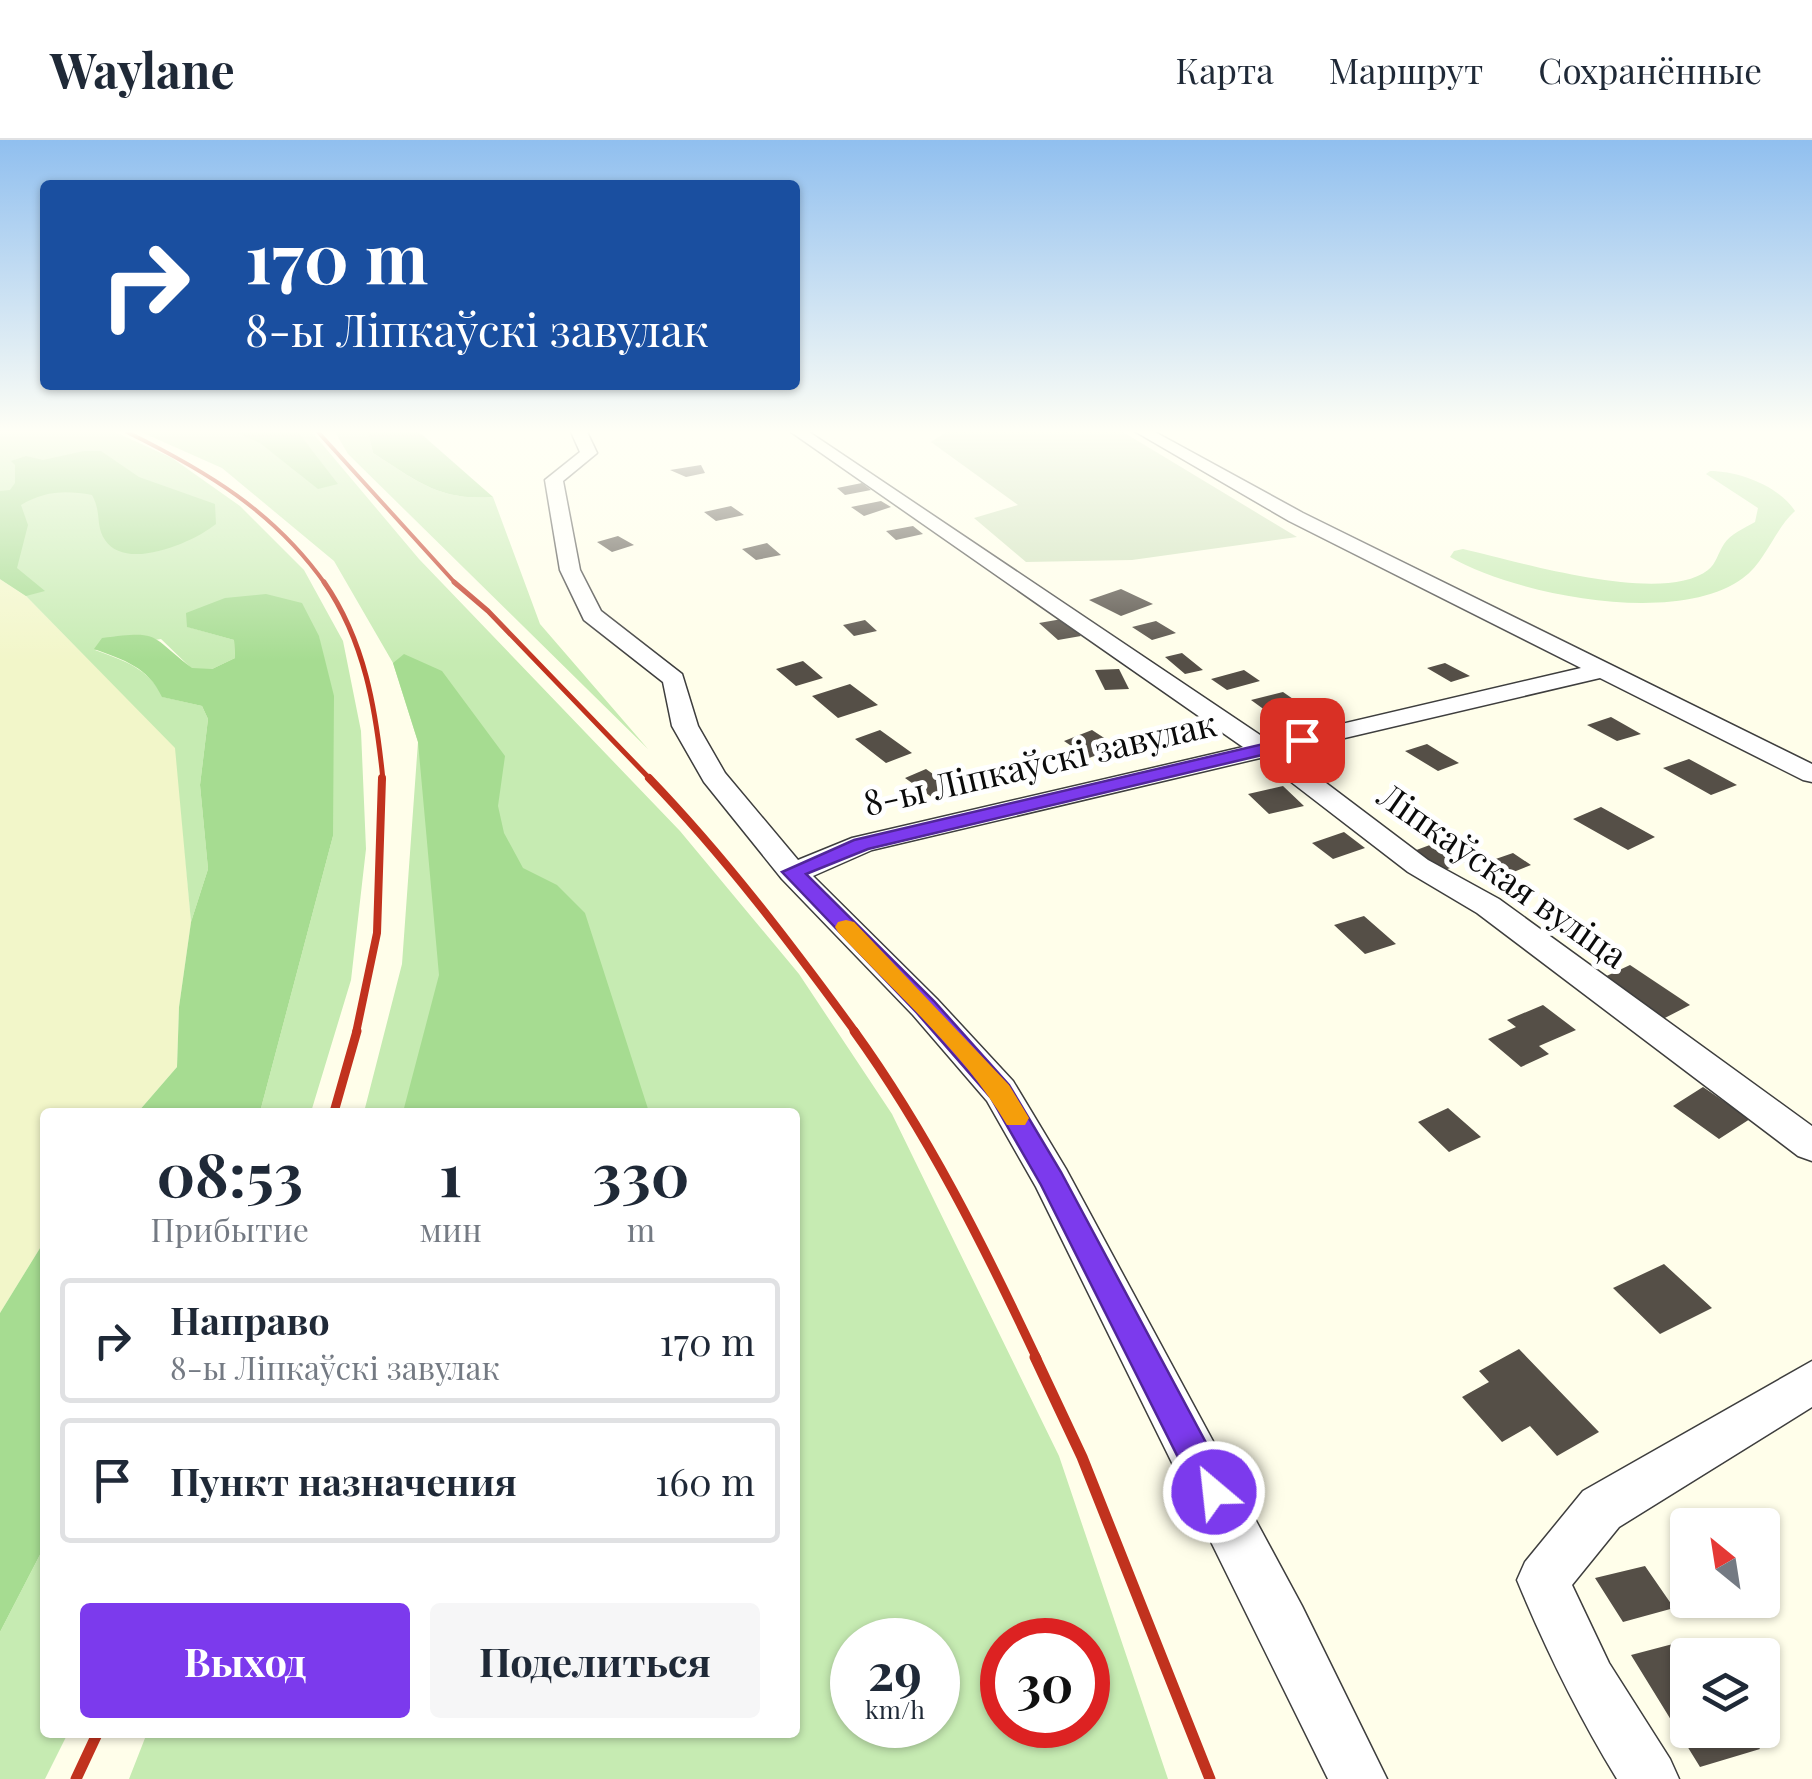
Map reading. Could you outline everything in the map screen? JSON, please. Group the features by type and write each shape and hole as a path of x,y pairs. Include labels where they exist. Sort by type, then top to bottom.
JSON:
{"street":[{"path":"559,508 570,570 592,615 674,679 685,726 714,776 793,872 925,1007 1000,1091 1052,1180 1283,1625 1358,1779"},
{"name":"Ліпкаўская вуліца","path":"911,508 1264,749 1418,866 1488,906 1812,1146"},
{"path":"1281,508 1812,774"},
{"name":"8-ы Ліпкаўскі завулак","path":"793,872 862,844 1599,670"},
{"path":"1650,1779 1590,1682 1543,1580 1600,1509 1812,1382"}],"green space":[{"path":"0,508 242,508 304,570 343,641 361,731 366,849 351,980 312,1108 261,1108 333,836 319,636 188,627 234,640 235,658 212,669 192,669 161,639 95,650 143,672 163,697 202,706 208,719 200,785 208,869 191,922 175,748 26,596 0,579"},
{"path":"0,508 22,508 28,525 17,568 45,591 26,596 0,579"},
{"path":"97,508 215,508 216,524 192,539 144,554 115,549 100,529"},
{"path":"271,508 376,508 419,559 680,831 799,974 892,1114 1059,1456 1168,1779 129,1779 145,1738 800,1738 800,1108 365,1108 402,964 418,742 393,663 334,561"},
{"path":"403,508 497,508 540,624 648,749"},
{"path":"1006,508 1250,508 1297,537 1132,560 1026,562 974,518"},
{"path":"1758,508 1795,511 1743,578 1714,593 1679,601 1639,603 1554,593 1479,571 1450,557 1454,551 1463,549 1588,578 1658,584 1686,580 1708,570 1727,540 1755,522"},
{"path":"0,579 26,596 176,748 191,922 179,1007 177,1067 141,1108 40,1108 40,1248 0,1313"},
{"path":"266,594 302,603 319,636 334,696 333,836 261,1108 141,1108 177,1067 179,1007 191,922 208,869 200,785 208,719 202,706 162,697 142,672 94,649 102,638 145,635 192,668 212,669 235,658 234,640 187,627 186,613 225,598"},
{"path":"404,654 442,671 505,756 498,806 504,833 523,868 557,885 585,913 648,1108 404,1108 439,975 418,742 393,663"},
{"path":"40,1248 40,1555 0,1632 0,1313"},
{"path":"40,1555 40,1738 66,1738 45,1779 0,1779 0,1632"}],"building":[{"path":"735,508 744,515 716,521 704,512"},
{"path":"853,508 887,508 864,516"},
{"path":"913,526 923,534 896,540 886,531"},
{"path":"618,536 634,545 612,552 597,542"},
{"path":"767,543 781,555 756,560 742,549"},
{"path":"1121,589 1153,604 1121,616 1089,600"},
{"path":"1062,619 1081,636 1058,640 1039,623"},
{"path":"865,620 877,631 854,636 843,625"},
{"path":"1156,621 1176,633 1152,640 1132,627"},
{"path":"1182,653 1203,670 1185,674 1165,657"},
{"path":"803,661 823,678 796,686 776,669"},
{"path":"1445,663 1470,676 1451,682 1427,668"},
{"path":"1119,669 1129,689 1105,690 1095,670"},
{"path":"1244,670 1260,681 1227,690 1211,679"},
{"path":"850,684 878,705 838,718 812,696"},
{"path":"1283,692 1306,708 1273,716 1251,700"},
{"path":"1611,717 1641,734 1617,741 1587,725"},
{"path":"880,730 912,753 886,763 855,739"},
{"path":"1092,730 1118,747 1089,758 1064,741"},
{"path":"1427,744 1459,763 1438,771 1405,751"},
{"path":"1689,759 1737,785 1711,795 1663,768"},
{"path":"926,769 955,790 933,798 905,778"},
{"path":"1283,786 1304,806 1269,814 1248,794"},
{"path":"1601,807 1655,837 1628,850 1573,819"},
{"path":"1344,832 1365,848 1333,859 1312,843"},
{"path":"1446,839 1475,858 1440,872 1411,852"},
{"path":"1513,853 1531,865 1506,875 1487,862"},
{"path":"1364,916 1396,944 1365,954 1334,925"},
{"path":"1630,965 1690,1005 1659,1021 1598,980"},
{"path":"1543,1005 1576,1030 1539,1046 1549,1054 1521,1067 1488,1039 1516,1027 1507,1020"},
{"path":"1703,1087 1750,1119 1719,1139 1673,1106"},
{"path":"1448,1108 1481,1137 1449,1152 1418,1122"},
{"path":"1664,1264 1712,1308 1660,1334 1613,1288"},
{"path":"1519,1349 1599,1432 1557,1456 1530,1426 1502,1442 1462,1397 1489,1382 1479,1371"},
{"path":"1645,1566 1670,1602 1670,1609 1623,1622 1595,1578"},
{"path":"1670,1645 1670,1718 1631,1655"},
{"path":"1688,1748 1760,1749 1700,1767"}],"railway":[{"path":"254,508 284,535 325,584"},
{"path":"387,508 455,583"},
{"path":"455,583 488,611 651,780"},
{"path":"325,584 359,652 377,728 383,780"},
{"path":"356,1033 377,933 382,778"},
{"path":"649,778 757,902 856,1033"},
{"path":"335,1108 357,1031"},
{"path":"854,1031 953,1190 1037,1359"},
{"path":"1035,1357 1082,1457 1210,1779"},
{"path":"76,1779 95,1738"}],"slow traffic":[{"path":"846,927 1000,1091 1016,1118"}],"route":[{"path":"1214,1492 1052,1180 1000,1091 925,1007 793,872 862,844 1302,740"}]}
